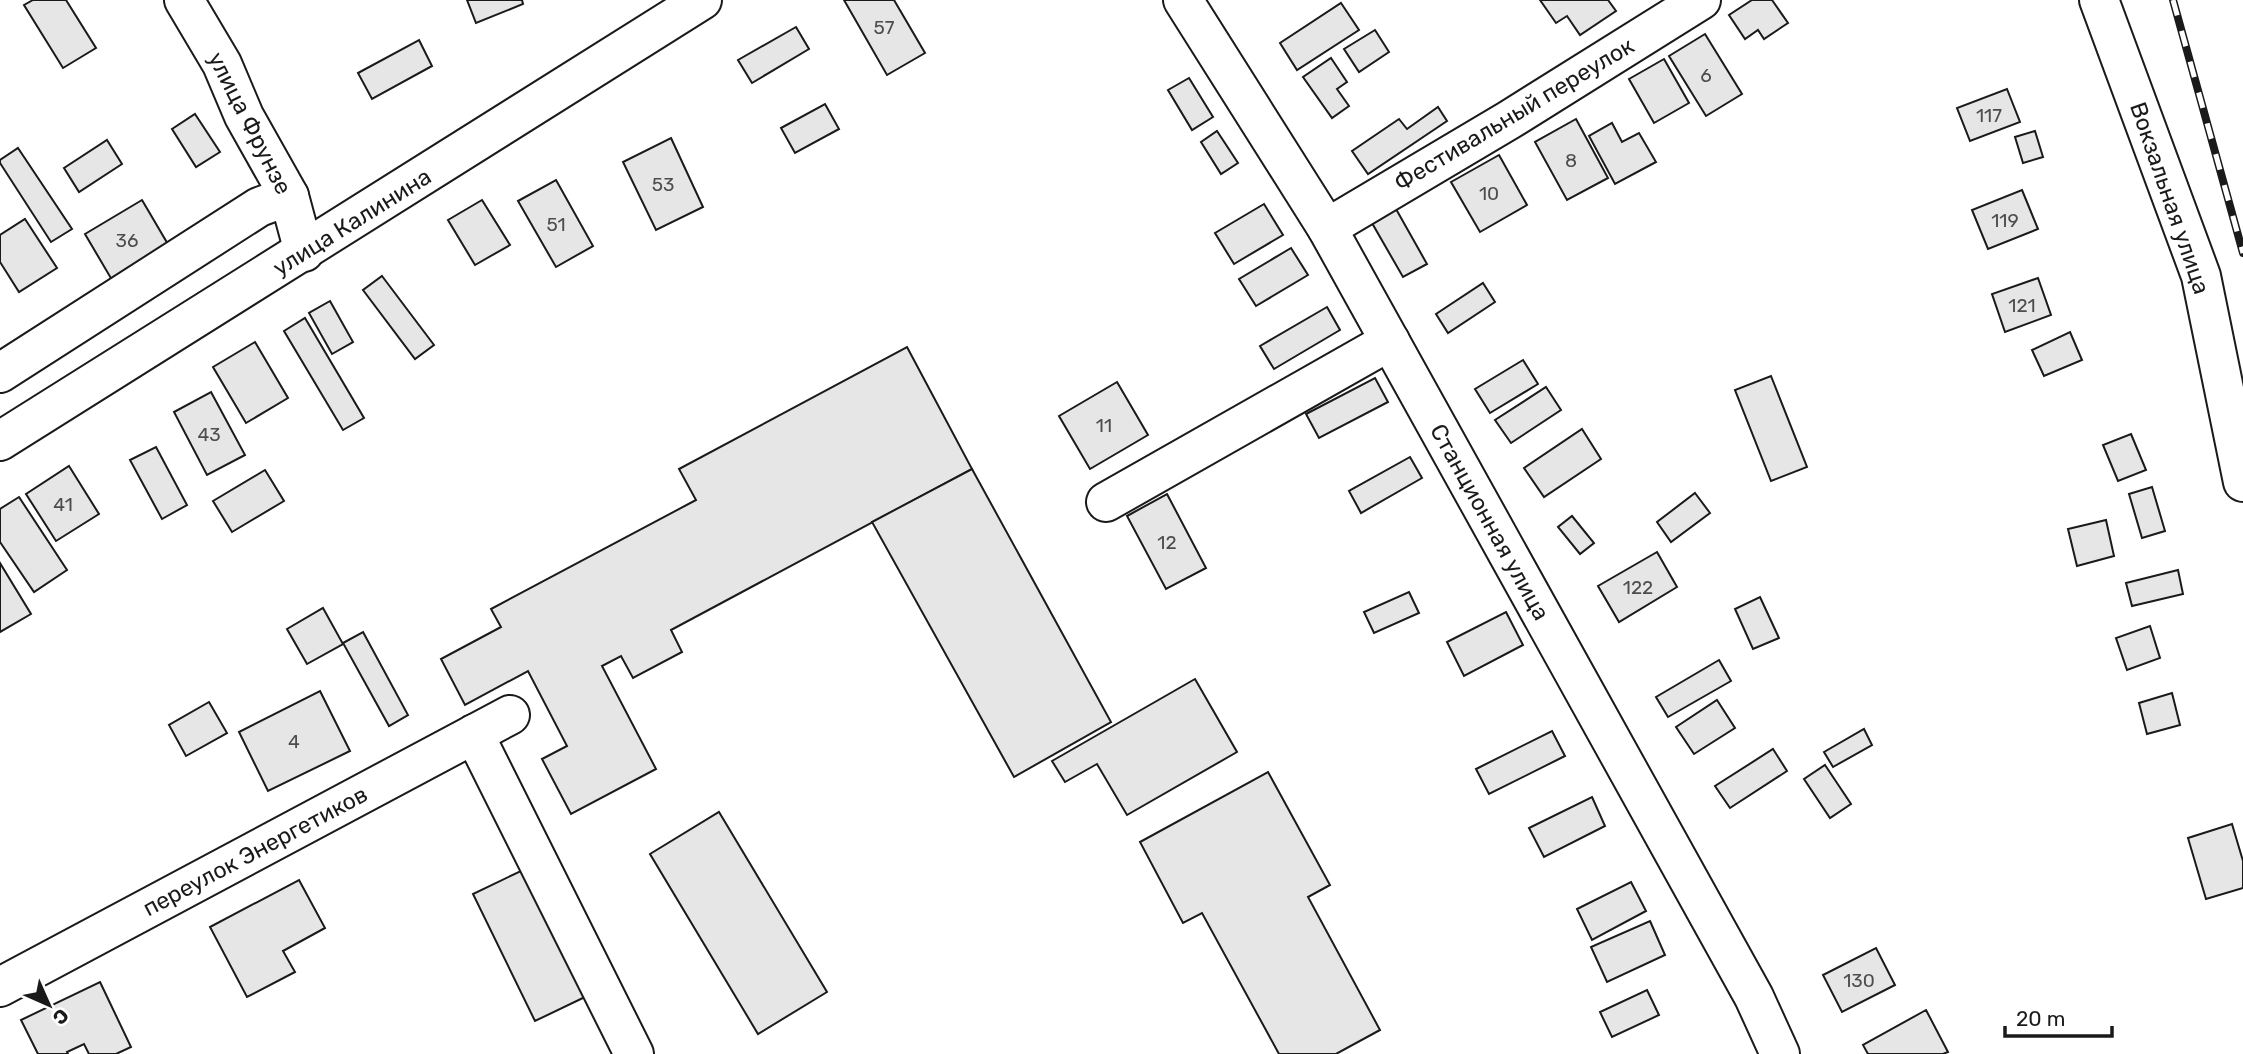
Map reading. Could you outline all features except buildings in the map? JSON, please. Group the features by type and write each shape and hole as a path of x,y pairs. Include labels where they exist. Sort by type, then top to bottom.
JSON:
{"street":[{"name":"улица Фрунзе","path":"184,0 222,64 244,116 289,196 304,252"},
{"name":"улица Калинина","path":"0,441 702,0"},
{"name":"Станционная улица","path":"1183,0 1327,228 1754,996 1780,1054"},
{"name":"Фестивальный переулок","path":"1327,228 1509,120 1701,0"},
{"name":"Вокзальная улица","path":"2099,0 2201,276 2243,482"},
{"path":"0,373 259,207 289,196"},
{"path":"1106,502 1390,341"},
{"name":"переулок Энергетиков","path":"0,987 510,715"},
{"path":"474,734 634,1054"}],"railway":[{"path":"2173,0 2243,253"}]}
